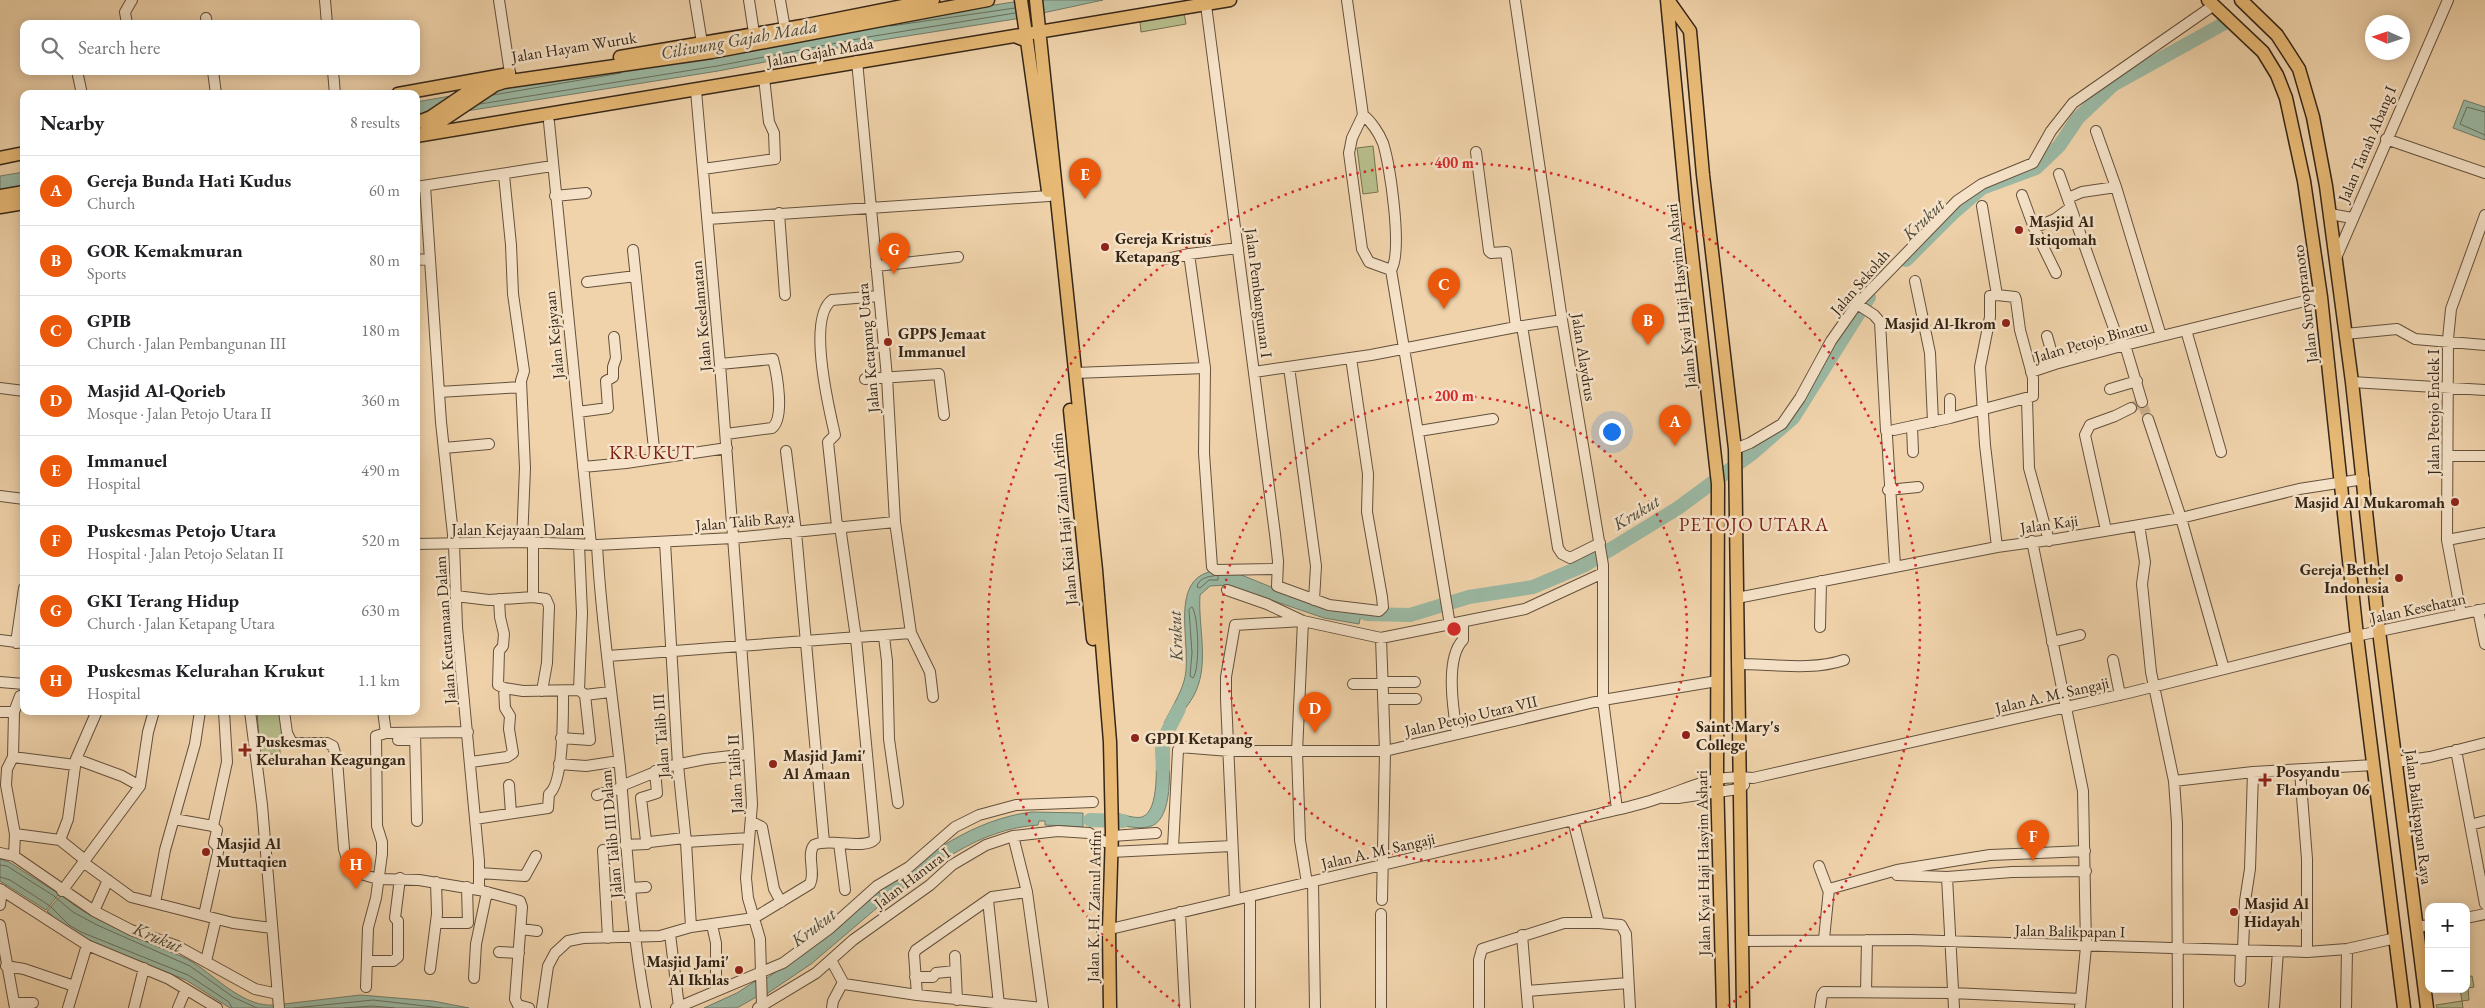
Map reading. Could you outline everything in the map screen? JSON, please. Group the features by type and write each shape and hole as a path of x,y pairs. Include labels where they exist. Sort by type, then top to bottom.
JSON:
{"main road":[{"name":"Jalan Hayam Wuruk","path":"507,78 569,64 785,29 881,5 932,0"},
{"name":"Jalan Hayam Wuruk","path":"420,91 712,52 988,0"},
{"name":"Jalan Kiai Haji Zainul Arifin","path":"1021,0 1024,18 1023,38 1041,89 1109,732 1103,803"},
{"name":"Jalan Kiai Haji Zainul Arifin","path":"1036,0 1040,33 1041,89 1049,196 1075,373 1080,471"},
{"name":"Jalan Gajah Mada","path":"420,135 696,91 858,61 1023,38 1040,33 1230,0"},
{"path":"1668,0 1690,31 1702,175 1736,455 1738,789 1743,1008"},
{"name":"Jalan Kyai Haji Hasyim Ashari","path":"1668,0 1687,210 1717,479 1717,778 1723,1008"},
{"path":"2241,0 2278,35 2299,69 2312,117 2330,214 2346,334 2364,479 2379,631"},
{"name":"Jalan Suryopranoto","path":"2214,6 2263,52 2277,75 2286,98 2304,181 2321,298 2357,636"},
{"path":"424,121 470,89 489,79 569,64"},
{"path":"420,134 507,78"},
{"path":"420,143 577,117 584,109"},
{"path":"0,158 20,154"},
{"path":"0,196 20,193"},
{"path":"0,207 20,204"},
{"name":"Jalan Balikpapan Raya","path":"2379,631 2396,762 2423,926 2427,1008"},
{"path":"2357,636 2404,1008"},
{"name":"Jalan K. H. Zainul Arifin","path":"1103,803 1109,839"},
{"path":"1102,1008 1109,839"},
{"name":"Jalan K. H. Zainul Arifin","path":"1105,931 1110,1008"}],"street":[{"path":"126,20 125,12 132,0"},
{"path":"325,0 327,20"},
{"path":"499,0 507,78"},
{"path":"695,0 702,43"},
{"path":"749,0 754,33"},
{"path":"780,0 785,29"},
{"path":"1347,0 1363,114 1380,136 1386,152 1397,243 1396,263 1391,270 1406,349 1450,621"},
{"name":"Jalan Alaydrus","path":"1515,0 1562,320 1600,544 1603,569 1603,700 1617,809"},
{"name":"Jalan Tanah Abang I","path":"2336,258 2386,139 2448,0"},
{"name":"Jalan Pembangunan I","path":"1206,5 1275,534 1277,586 1314,600"},
{"name":"Jalan Sekolah","path":"1736,455 1750,443 1782,424 1800,398 1831,341 1957,201 1982,184 2033,163 2051,131 2073,103 2214,6"},
{"name":"Jalan Ketapang Utara","path":"858,61 869,207 887,377 895,522 910,633 930,672 933,697"},
{"path":"78,75 81,90"},
{"path":"214,75 215,90"},
{"path":"333,75 335,90"},
{"path":"703,169 775,160 774,133 769,122 764,78"},
{"name":"Jalan Keselamatan","path":"696,91 726,434 733,538"},
{"path":"1363,114 1352,138 1349,153 1362,250 1370,262 1391,270"},
{"name":"Jalan Kejayaan","path":"549,122 583,467 594,545"},
{"path":"2096,131 2116,187 2161,336"},
{"path":"2386,139 2485,173"},
{"path":"1476,152 1489,251 1491,253 1506,252 1558,548 1562,554 1570,558 1600,544"},
{"path":"420,187 552,166"},
{"path":"2059,174 2117,337 2125,345 2142,402"},
{"path":"504,175 511,245 513,294 523,365 521,388 528,542 533,597"},
{"name":"Jalan Keutamaan Dalam","path":"420,187 429,259 439,392 454,544 457,627 471,762 479,873 483,891 476,944 474,978"},
{"path":"2034,228 2055,219 2082,192 2116,187"},
{"path":"556,196 586,193"},
{"path":"2022,195 2034,228 2056,273"},
{"path":"708,219 1049,196"},
{"path":"1982,206 1997,295"},
{"path":"779,213 785,294"},
{"name":"Jalan Tanah Abang I","path":"2330,214 2352,218"},
{"name":"Jalan Petojo Enclek I","path":"2461,614 2447,540 2448,341 2451,310 2485,215"},
{"path":"1166,259 1238,248"},
{"path":"633,250 655,458"},
{"path":"1189,254 1204,368 1204,453 1211,559 1216,570 1277,569"},
{"path":"876,266 958,257"},
{"path":"420,260 429,259"},
{"path":"587,282 636,276"},
{"path":"1915,281 1930,353 1933,422"},
{"path":"542,1008 548,966 563,943 571,939 635,938 670,934 690,928 754,918 810,884 812,879 811,849 818,842 872,842 875,839 856,638 828,442 835,435 821,369 823,322 827,306 832,300 879,296"},
{"path":"1997,547 1988,484 1980,366 1982,348 1987,332 1990,296 2015,297 2020,330 2032,372"},
{"name":"Jalan Petojo Binatu","path":"2027,399 2033,396 2032,372 2054,364 2161,336 2321,298"},
{"path":"1862,307 1877,318 1880,326 1889,432 1888,490 1895,566"},
{"path":"1254,372 1406,349 1519,326 1562,320"},
{"path":"2346,334 2397,329 2415,339 2485,345"},
{"path":"2186,330 2221,452"},
{"path":"578,412 608,408 606,381 613,377 613,367 616,358 614,336"},
{"path":"2047,336 2054,364"},
{"path":"1289,368 1316,566 1314,600 1329,605 1379,611 1383,607 1382,597 1367,512 1368,474 1351,358"},
{"path":"720,364 773,359 779,404 780,417 772,428 726,434"},
{"path":"1075,373 1204,368"},
{"path":"865,379 939,374 944,414"},
{"path":"2110,389 2136,381"},
{"path":"2352,382 2447,386 2485,390"},
{"path":"439,392 521,388"},
{"path":"0,390 20,390"},
{"path":"1950,399 1950,418"},
{"path":"1889,432 2027,399 2029,468 2049,541"},
{"path":"2106,530 2085,435 2090,425 2131,408"},
{"path":"1419,431 1493,419"},
{"path":"2148,419 2180,518 2224,669"},
{"path":"1912,426 1913,452"},
{"path":"444,448 489,444"},
{"path":"583,467 726,448"},
{"path":"786,451 796,532 824,842"},
{"path":"2448,456 2485,456"},
{"name":"Jalan Kaji","path":"1737,598 1997,547 2032,541 2049,541 2180,518 2258,498 2364,479"},
{"path":"1888,490 1918,487"},
{"path":"0,496 20,498"},
{"name":"Jalan Talib Raya","path":"594,545 733,538 839,526 895,522"},
{"path":"2139,525 2145,562 2142,584 2143,603 2154,687 2174,781 2178,1008"},
{"path":"2447,540 2485,533"},
{"name":"Jalan Talib II","path":"733,538 752,822 746,878 748,898 760,939 760,1003"},
{"path":"1820,1008 1823,993 1866,992 1952,992 2081,1003 2086,947 2083,791 2032,541"},
{"name":"Jalan Kejayaan Dalam","path":"420,544 528,542 594,545 608,656"},
{"name":"Jalan Talib III","path":"665,542 690,928"},
{"path":"561,738 590,740 582,693 582,613 579,545"},
{"path":"1227,590 1267,604 1303,621 1381,638 1450,621 1463,622 1525,609 1603,569"},
{"path":"1820,627 1821,581"},
{"path":"456,596 476,599 533,597 546,599 549,606 547,663 542,691"},
{"path":"499,599 504,639 499,652 498,685 504,688 542,691 610,692"},
{"path":"2482,610 2485,644"},
{"name":"Jalan Kesehatan","path":"2357,636 2482,610"},
{"path":"1235,899 1226,677 1235,625 1303,621"},
{"path":"1303,621 1297,752 1300,840 1310,883 1315,1008"},
{"path":"1457,734 1452,707 1452,681 1457,646 1463,640 1463,622"},
{"path":"608,656 884,637 910,633"},
{"path":"2052,642 2080,635"},
{"name":"Jalan A. M. Sangaji","path":"1105,931 1617,809 1660,798 1676,790 1717,778 1738,776 1753,778 2066,708 2357,636"},
{"path":"884,637 887,661 890,751 898,803"},
{"path":"1381,638 1385,751 1385,865 1382,900"},
{"path":"0,640 20,643"},
{"name":"Jalan Talib III Dalam","path":"608,656 636,953 646,1008"},
{"path":"1737,664 1808,665 1834,663 1844,660"},
{"path":"2113,660 2120,695"},
{"name":"Jalan Petojo Utara VII","path":"1173,848 1178,748 1297,752 1385,751 1603,700 1718,681"},
{"path":"0,682 20,684"},
{"path":"1353,684 1415,682"},
{"path":"471,762 513,754 509,729 510,716 504,708 504,688"},
{"path":"475,819 548,808 548,795 553,790 559,764 563,692"},
{"path":"14,856 15,834 6,785 7,769 13,757 14,712 20,696"},
{"path":"1384,699 1416,699"},
{"path":"0,712 14,712"},
{"path":"60,840 68,820 76,762 95,715"},
{"path":"62,891 140,786 148,732 153,715"},
{"path":"155,903 174,819 194,744 199,715"},
{"path":"213,826 227,762 224,715"},
{"path":"251,715 262,805 279,1002"},
{"path":"285,715 287,733 292,743 329,743 335,752 344,849 347,861 353,870 360,874 378,878 400,878 436,882 483,891 520,901 522,906 521,928 515,999 525,1007"},
{"path":"384,715 386,733"},
{"path":"398,740 415,736 468,732"},
{"path":"366,987 368,928 376,898 382,842 377,826 376,736 386,733 415,736"},
{"path":"415,736 417,821"},
{"path":"2396,762 2430,757 2485,743"},
{"path":"2456,750 2485,904"},
{"path":"597,795 621,787 655,771 705,759 748,754"},
{"path":"13,757 76,762 122,776 140,786"},
{"path":"559,764 586,766 619,761"},
{"path":"2174,781 2253,772 2300,771 2374,765"},
{"path":"655,771 657,793 641,797 646,841 750,838"},
{"path":"2300,771 2307,859 2307,952"},
{"path":"2240,981 2245,901 2252,842 2253,772"},
{"name":"Jalan A. M. Sangaji","path":"1660,798 1678,798 1738,789 1753,778"},
{"path":"510,785 511,813"},
{"path":"670,934 678,1007 760,977 783,963 808,946 877,886 909,867 955,827 979,815 1016,805 1103,803"},
{"path":"174,819 213,826 217,830 214,843 218,847 218,852 204,915"},
{"path":"1572,820 1599,923"},
{"path":"752,822 762,827 774,889 781,902"},
{"path":"2470,825 2485,822"},
{"name":"Jalan Hanura I","path":"760,1003 809,977 853,940 930,885 952,865 986,845 1013,836 1058,831 1089,833 1109,839"},
{"path":"1109,839 1156,832"},
{"path":"15,834 60,840 131,897 216,919 272,928"},
{"path":"842,984 957,1000 1043,1008 1027,892 1013,836"},
{"path":"1109,839 1173,848 1232,846"},
{"path":"839,843 845,890"},
{"path":"625,845 647,844"},
{"path":"603,850 608,938"},
{"path":"1828,890 1890,873 1990,855 2085,851"},
{"path":"0,853 14,856 94,912 131,930 177,946 279,1002"},
{"path":"479,873 525,876 536,856"},
{"path":"1819,866 1828,890 1824,939"},
{"path":"1890,873 1947,877 2012,872 2086,871"},
{"path":"1947,877 1954,1008"},
{"path":"368,961 393,961 398,957 398,921 395,918 400,878"},
{"path":"94,912 108,880"},
{"path":"430,969 436,922 436,882"},
{"path":"630,888 646,887"},
{"path":"436,922 468,922 467,888"},
{"path":"0,905 1,890 87,945 144,968 186,989 217,1008"},
{"path":"917,995 914,954 916,950 988,900 1002,894 1027,892"},
{"path":"1250,896 1250,1008"},
{"path":"988,900 999,1005"},
{"path":"1180,912 1185,1008"},
{"path":"1381,914 1381,1008"},
{"path":"2470,917 2485,914"},
{"path":"206,961 216,919"},
{"path":"1479,1008 1480,952 1522,935 1564,923 1599,923 1621,925 1624,928 1626,934 1630,1008"},
{"path":"0,925 4,963 14,1005 33,1003"},
{"path":"712,925 716,943 716,992"},
{"path":"521,928 536,930"},
{"path":"1522,935 1528,1008"},
{"name":"Jalan Balikpapan I","path":"1742,941 1824,939 2086,947 2177,947 2307,952 2347,949 2396,938"},
{"path":"1866,992 1867,940"},
{"path":"68,1008 87,945"},
{"path":"2346,1008 2347,949"},
{"path":"2274,1008 2278,951"},
{"path":"498,952 519,953"},
{"path":"955,956 957,1000"},
{"path":"831,960 842,984"},
{"path":"4,963 74,986"},
{"path":"134,1008 144,968"},
{"path":"915,977 933,977 936,973 956,971"},
{"path":"1526,991 1628,983"},
{"path":"832,1008 833,1001 842,984"},
{"path":"178,1008 186,989"}],"shaded area":[{"path":"1184,13 1186,24 1141,32 1140,22"},
{"path":"1373,146 1378,192 1363,194 1357,148"},
{"path":"257,715 281,715 288,748 280,748 280,754 260,754"},
{"path":"2470,976 2472,976 2474,987 2470,988"},
{"path":"2461,993 2468,993 2469,1000 2462,1001"},
{"path":"2462,1001 2463,1008 2437,1008 2436,1005"}],"water":[{"path":"1027,0 1103,0 1015,19 869,42 718,71 420,118 420,101 862,25"},
{"path":"2464,100 2485,107 2485,140 2453,128"},
{"path":"20,173 20,189 0,192 0,176"},
{"path":"1213,571 1234,572 1276,589 1362,610 1359,624 1324,618 1227,585 1210,586 1200,595 1202,668 1200,680 1194,696 1173,727 1164,723 1184,681 1186,667 1186,601 1190,587 1199,577"},
{"path":"1156,747 1169,756 1168,797 1162,817 1156,824 1148,827 1136,828 1116,825 1115,813 1142,817 1148,813 1152,806 1156,785"},
{"path":"1032,812 1083,813 1083,827 1045,825 1045,821 1039,821 1038,825 1016,828 996,834 958,851 922,874 887,900 881,890 933,852 971,831 990,822"},
{"path":"0,859 9,862 59,894 46,910 0,881"},
{"path":"879,892 885,901 811,964 765,995 764,980 808,950"},
{"path":"61,895 85,912 110,925 183,957 242,997 264,1005 275,1005 275,1008 230,1008 186,980 98,945 66,929 47,911"},
{"path":"757,980 758,996 737,1008 704,1008 737,993"},
{"path":"360,995 433,1001 469,1008 284,1008 284,1004"}],"waterway":[{"name":"Krukut","path":"1906,260 1952,214 1982,188 2036,168 2059,146 2078,118 2113,85 2223,24"},
{"name":"Krukut","path":"1366,614 1410,615 1469,597 1533,587 1585,565 1678,508 1754,452 1793,418 1869,297"},
{"name":"Krukut","path":"1163,769 1163,740 1179,709"},
{"name":"Krukut","path":"1090,820 1123,821"}],"tunnel":[{"path":"2131,408 2142,402 2148,419"}],"place":[{"name":"Immanuel","path":"1085,199"},
{"name":"Masjid Al Istiqomah","path":"2019,230"},
{"name":"Gereja Kristus Ketapang","path":"1105,247"},
{"name":"GKI Terang Hidup","path":"894,274"},
{"name":"GPIB","path":"1444,309"},
{"name":"Masjid Al-Ikrom","path":"2006,323"},
{"name":"GPPS Jemaat Immanuel","path":"888,342"},
{"name":"GOR Kemakmuran","path":"1648,345"},
{"name":"Gereja Bunda Hati Kudus","path":"1675,446"},
{"name":"Masjid Al Mukaromah","path":"2455,502"},
{"name":"Gereja Bethel Indonesia","path":"2399,578"},
{"name":"Masjid Al-Qorieb","path":"1315,733"},
{"name":"Saint Mary's College","path":"1686,735"},
{"name":"GPDI Ketapang","path":"1135,738"},
{"name":"Puskesmas Kelurahan Keagungan","path":"245,750"},
{"name":"Masjid Jami' Al Amaan","path":"773,764"},
{"name":"Posyandu Flamboyan 06","path":"2265,780"},
{"name":"Masjid Al Muttaqien","path":"206,852"},
{"name":"Puskesmas Petojo Utara","path":"2033,861"},
{"name":"Puskesmas Kelurahan Krukut","path":"356,889"},
{"name":"Masjid Al Hidayah","path":"2234,912"},
{"name":"Masjid Jami' Al Ikhlas","path":"739,970"}],"district":[{"name":"KRUKUT","path":"652,452"},
{"name":"PETOJO UTARA","path":"1754,524"}],"water label":[{"name":"Ciliwung Gajah Mada","path":"739,39"}]}
